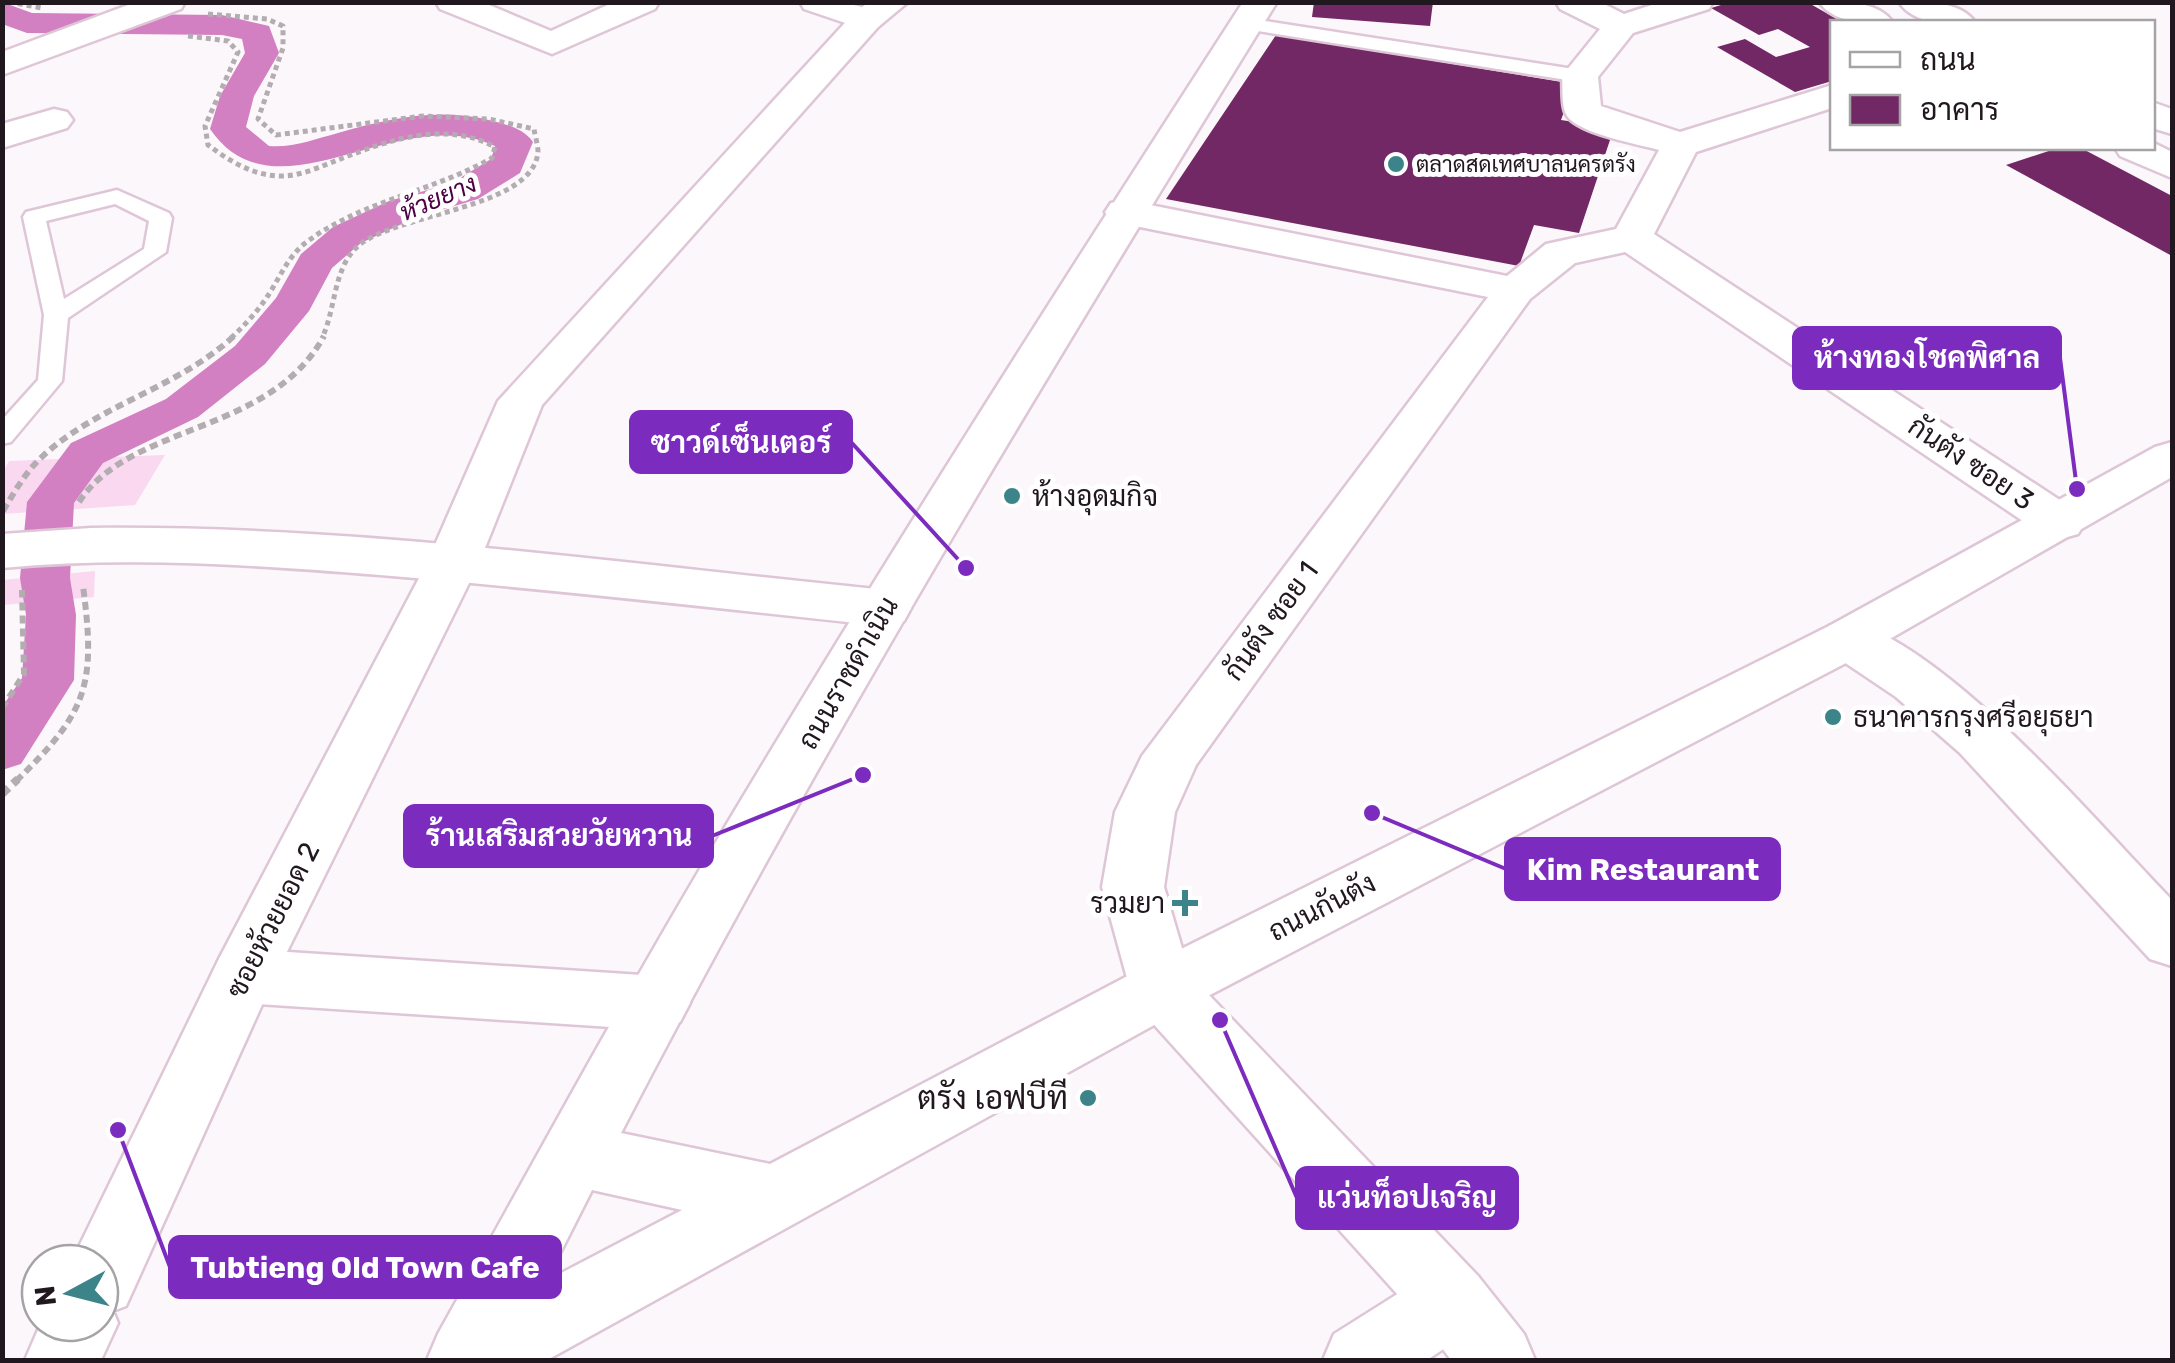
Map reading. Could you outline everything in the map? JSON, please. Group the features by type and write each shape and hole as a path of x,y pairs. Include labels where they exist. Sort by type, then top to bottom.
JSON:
{"street":[{"path":"452,2 552,44 643,2"},
{"path":"816,2 879,11"},
{"path":"1572,2 1621,26"},
{"path":"1697,2 1621,26 1580,76 1583,112 1608,124 1681,144 1830,97"},
{"path":"1834,2 1872,20"},
{"path":"1915,2 1954,20"},
{"name":"ซอยห้วยยอด 2","path":"118,1243 244,976 454,563 522,401 879,11"},
{"name":"ถนนราชดำเนิน","path":"464,1360 656,1003 885,608 1126,212 1253,13"},
{"path":"2,64 62,42 167,15"},
{"path":"2,137 54,120"},
{"path":"1632,238 1681,144"},
{"path":"2138,150 2172,166"},
{"path":"1126,212 1515,290"},
{"name":"กันตัง ซอย 1","path":"1162,989 1133,888 1145,812 1172,756 1515,290 1560,253 1632,238"},
{"name":"กันตัง ซอย 3","path":"1632,238 2060,522"},
{"name":"ถนนกันตัง","path":"472,1360 1162,989 1848,639 2172,457"},
{"path":"24,539 149,541 454,563 885,608"},
{"path":"1848,639 1915,683 1980,738 2172,940"},
{"path":"244,976 656,1003"},
{"path":"1162,989 1452,1301 1497,1360"},
{"path":"575,1154 774,1197"},
{"path":"1361,1360 1452,1301"}],"lane":[{"path":"1253,13 1580,76"},
{"path":"2,436 50,381 56,316 34,217 117,197 161,218 155,252 56,316"}],"path":[{"path":"24,539 111,468 269,395 302,365 324,335 336,300 340,269 355,246 381,230 474,204 518,184 536,165 541,145 534,129 496,118 447,113 383,118 276,135 258,119 259,104 287,38 283,26 266,19 167,15"},
{"path":"2,708 24,674 24,539 31,464 66,435 172,382 214,353 264,303 292,253 318,234 464,176 492,158 495,146 484,138 429,134 301,174 278,176 229,161 208,144 205,126 238,52 228,41 167,15"},
{"path":"2,794 58,740 80,702 91,660 83,585 24,539"}],"shaded area":[{"path":"165,455 135,505 3,514 3,472 9,461"},
{"path":"95,571 94,597 3,605 3,580"}],"building":[{"path":"1314,2 1433,2 1430,26 1312,17"},
{"path":"1731,2 1807,2 1838,20 1830,20 1830,82 1795,92 1717,47 1745,39 1776,57 1810,47 1778,29 1759,35 1711,8"},
{"name":"ตลาดสดเทศบาลนครตรัง","path":"1276,35 1574,84 1561,120 1614,128 1579,233 1534,225 1519,266 1166,199"},
{"path":"2052,150 2085,150 2172,196 2172,256 2006,165"}],"waterway":[{"name":"ห้วยยาง","path":"2,12 27,23 222,25 257,33 262,53 237,96 228,129 249,150 267,157 296,156 425,125 471,126 515,142 507,165 465,191 403,209 347,235 315,262 294,302 250,355 182,408 87,453 51,502 45,578 51,615 48,680 2,750"}],"place":[{"name":"ตลาดสดเทศบาลนครตรัง","path":"1396,164"},
{"name":"ห้างทองโชคพิศาล","path":"2077,489"},
{"name":"ห้างอุดมกิจ","path":"1012,496"},
{"name":"ซาวด์เซ็นเตอร์","path":"966,568"},
{"name":"ธนาคารกรุงศรีอยุธยา","path":"1833,717"},
{"name":"ร้านเสริมสวยวัยหวาน","path":"863,775"},
{"name":"Kim Restaurant","path":"1372,813"},
{"name":"รวมยา","path":"1185,903"},
{"name":"แว่นท็อปเจริญ","path":"1220,1020"},
{"name":"ตรัง เอฟบีที","path":"1088,1098"},
{"name":"Tubtieng Old Town Cafe","path":"118,1130"}]}
